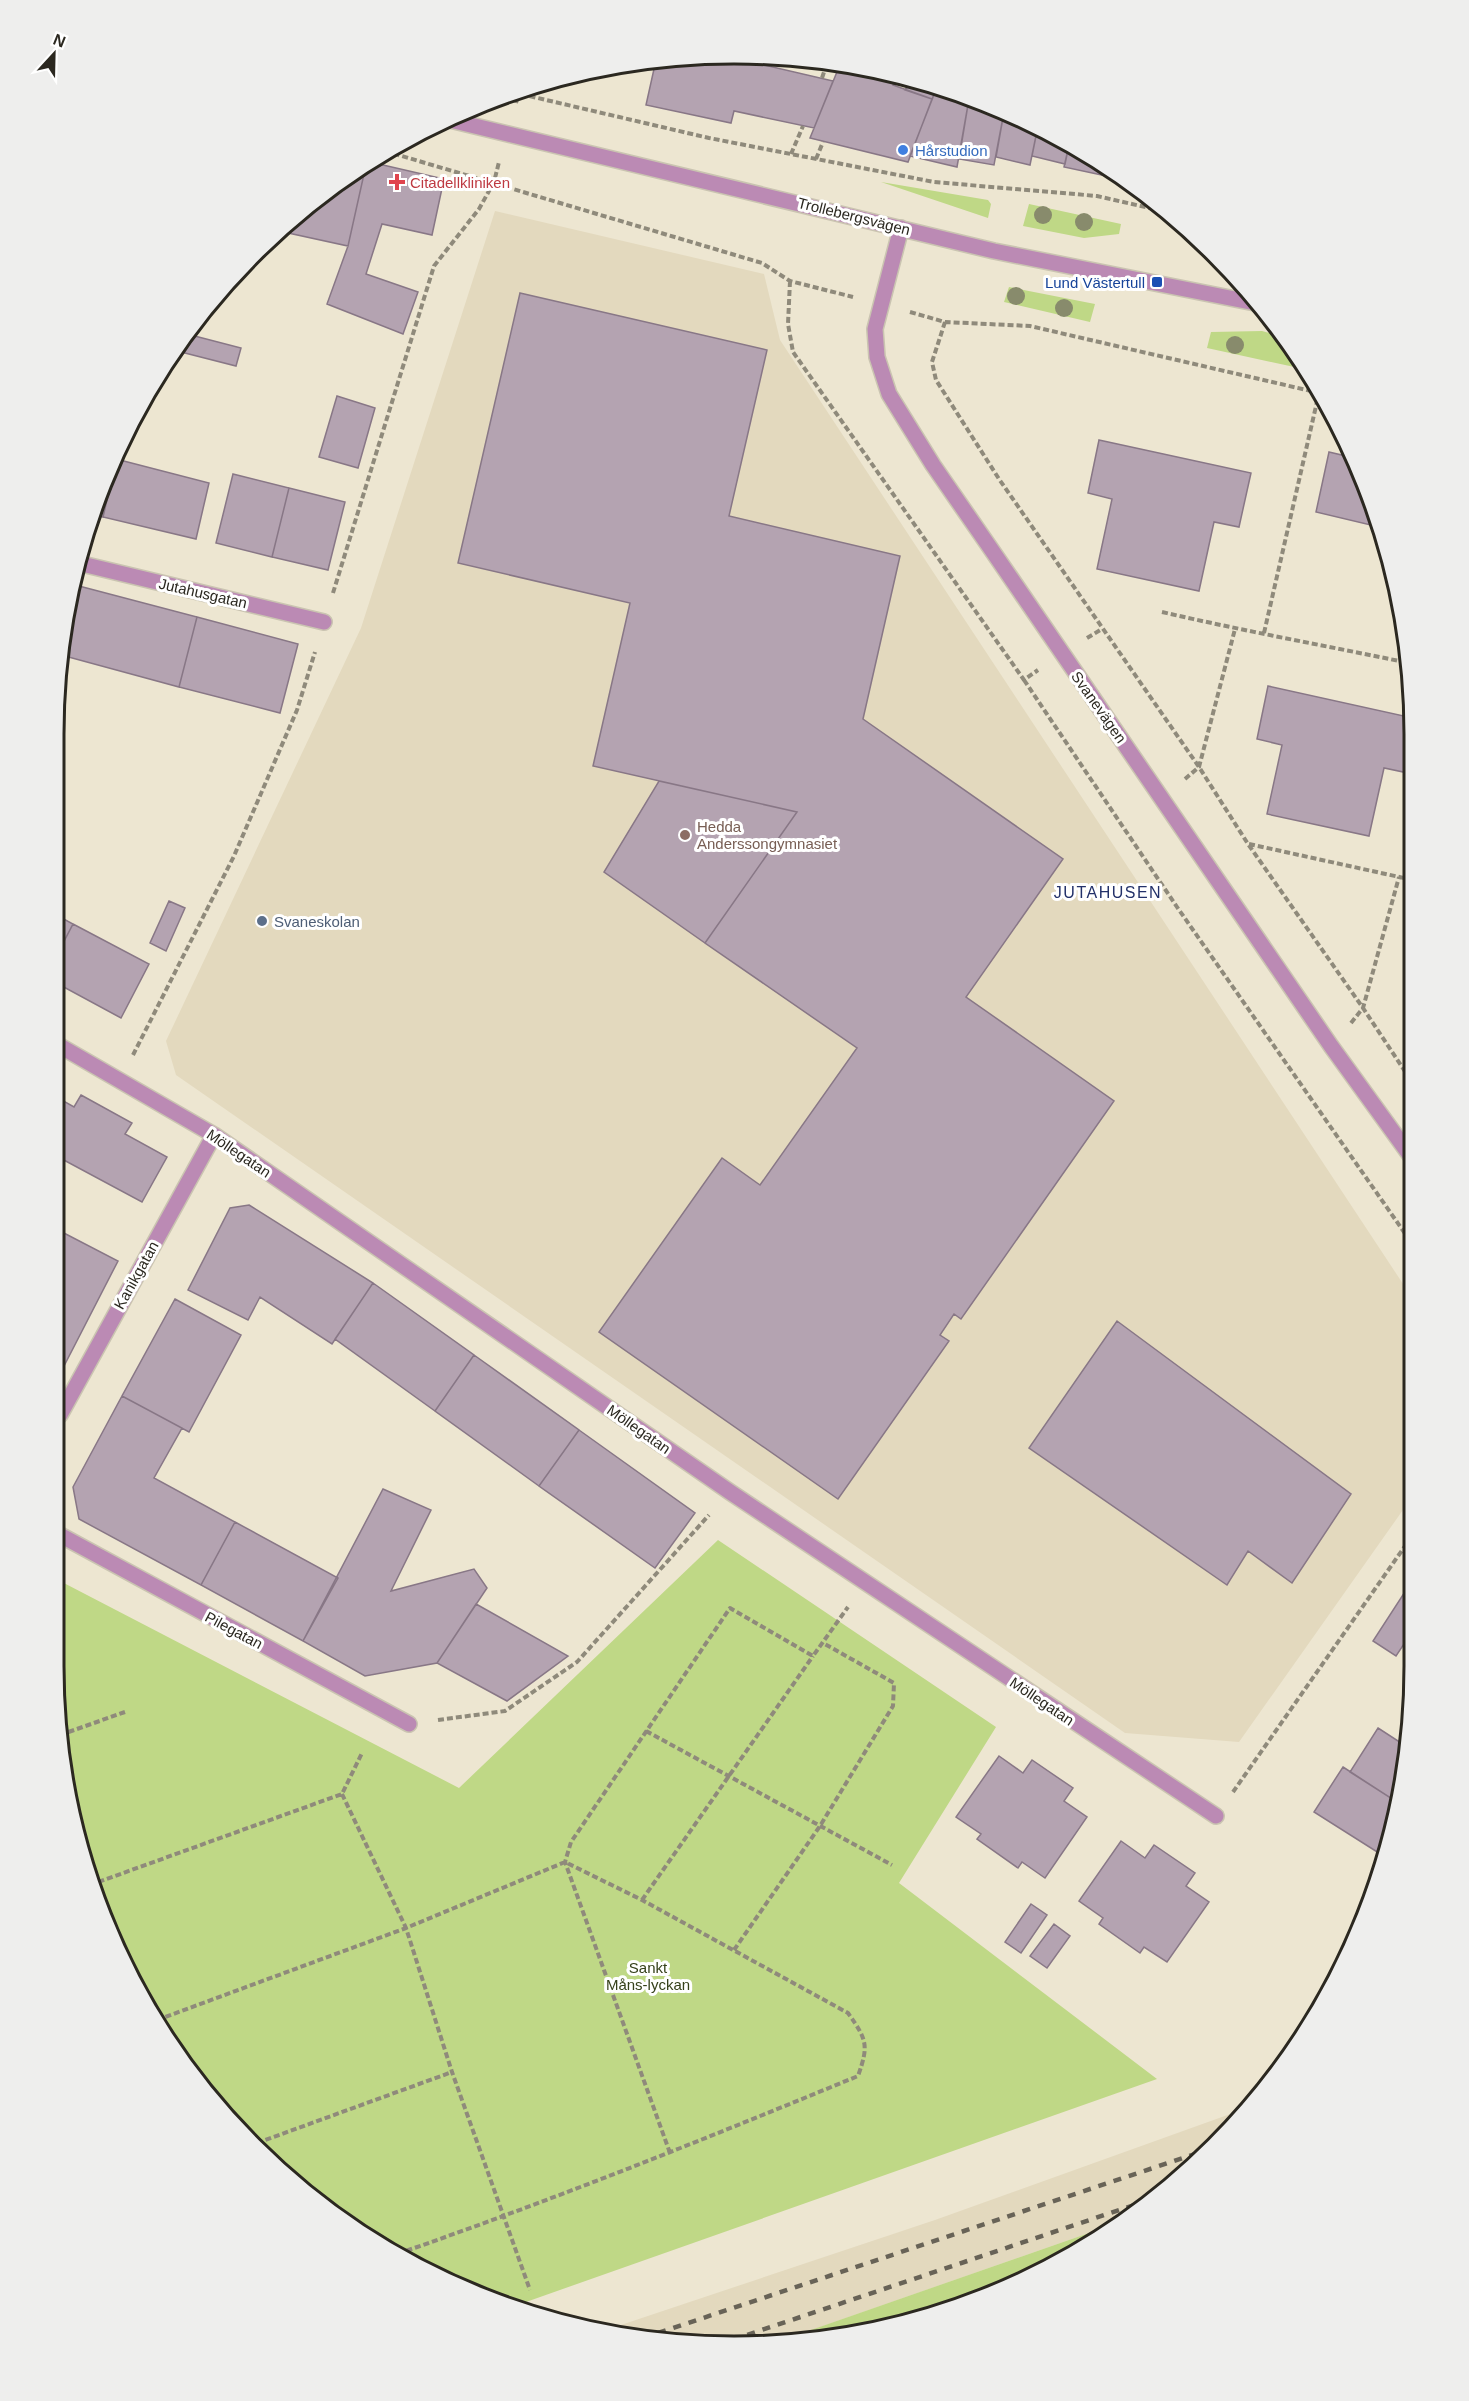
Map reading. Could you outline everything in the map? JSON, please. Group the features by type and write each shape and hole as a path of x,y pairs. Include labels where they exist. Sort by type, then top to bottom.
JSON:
{"street":[{"name":"Trollebergsvägen","path":"462,123 994,251 1245,301"},
{"name":"Svanevägen","path":"901,228 875,330 878,357 889,394 933,465 1062,654 1331,1046 1404,1147"},
{"name":"Jutahusgatan","path":"86,565 324,622"},
{"name":"Möllegatan","path":"64,1048 214,1135 730,1492 1216,1816"},
{"name":"Kanikgatan","path":"64,1408 214,1135"},
{"name":"Pilegatan","path":"64,1537 409,1724"}],"path":[{"path":"822,78 825,70"},
{"path":"532,96 709,138 934,182 1098,196 1147,207"},
{"path":"791,154 803,126"},
{"path":"816,159 823,142"},
{"path":"790,281 788,324 793,352 1024,680 1176,907 1404,1232"},
{"path":"945,322 932,362 936,380 999,479 1199,767 1248,844 1404,1070"},
{"path":"1264,633 1317,403"},
{"path":"1162,612 1235,629 1400,661"},
{"path":"1024,680 1102,629"},
{"path":"1162,798 1199,767 1235,629"},
{"path":"1248,844 1404,878"},
{"path":"1331,1046 1363,1008 1399,877"},
{"path":"409,1724 505,1711 577,1662 730,1492"},
{"path":"1216,1816 1404,1548"},
{"path":"642,1900 865,1582"},
{"path":"670,2153 565,1862 571,1842 730,1608 813,1656"},
{"path":"734,1950 820,1826 893,1706 894,1683 823,1643"},
{"path":"68,1732 125,1712"},
{"path":"646,1731 892,1864"},
{"path":"100,1881 342,1794 362,1753"},
{"path":"342,1794 405,1928 452,2072 531,2290"},
{"path":"164,2018 405,1928 565,1862 642,1900 848,2013 862,2033 866,2053 858,2076 670,2153 406,2251"},
{"path":"262,2141 452,2072"}],"shaded area":[{"name":"Hedda Anderssongymnasiet","path":"495,211 764,274 780,340 1404,1285 1404,1508 1239,1742 1125,1733 176,1075 166,1041 361,628"},
{"path":"1233,2113 1176,2170 1097,2230 804,2333 734,2336 691,2335 617,2326 935,2220"}],"green space":[{"path":"881,182 988,200 991,204 988,218"},
{"path":"1029,204 1121,224 1119,234 1084,238 1023,226"},
{"path":"1009,287 1095,304 1090,322 1004,302"},
{"path":"1262,331 1271,334 1295,367 1207,348 1211,332"},
{"name":"Sankt Måns-lyckan","path":"718,1540 996,1727 899,1883 1157,2079 524,2303 478,2285 399,2247 362,2224 293,2170 231,2108 177,2039 154,2002 116,1923 100,1882 77,1797 66,1710 64,1583 459,1788"},
{"path":"1097,2230 1031,2267 950,2301 865,2324 803,2333"}],"building":[{"path":"734,64 767,65 833,81 814,128 734,111 731,123 646,105 654,69"},
{"path":"837,72 893,84 932,99 908,162 810,138"},
{"path":"908,87 934,95 932,99 905,90"},
{"path":"934,95 968,107 957,167 910,156"},
{"path":"968,107 1002,121 994,165 959,159"},
{"path":"1002,121 1036,136 1030,165 996,157"},
{"path":"1036,137 1067,153 1065,164 1032,156"},
{"path":"1067,153 1105,176 1064,167"},
{"path":"382,165 444,179 432,235 382,224 366,274 418,292 403,334 327,304 348,246 364,176"},
{"path":"364,176 348,246 290,233"},
{"path":"520,293 767,350 729,516 900,556 863,719 1063,859 966,997 1114,1101 961,1319 954,1314 940,1335 949,1341 838,1499 599,1332 722,1158 760,1185 857,1048 705,943 797,812 593,766 630,603 458,563"},
{"path":"196,336 241,348 236,366 184,353"},
{"path":"337,396 375,408 358,468 319,457"},
{"path":"1099,440 1251,473 1239,527 1214,522 1199,591 1097,569 1112,499 1088,493"},
{"path":"1329,452 1343,455 1371,525 1316,512"},
{"path":"124,461 209,483 196,539 103,517 106,504"},
{"path":"233,474 289,488 272,557 216,543"},
{"path":"289,488 345,502 328,570 272,557"},
{"path":"81,587 197,617 179,687 69,657"},
{"path":"197,617 298,644 280,713 179,687"},
{"path":"1268,686 1404,716 1404,772 1384,768 1369,836 1267,814 1282,745 1257,739"},
{"path":"659,781 797,812 705,943 604,872"},
{"path":"169,901 185,908 166,951 150,943"},
{"path":"64,919 73,924 64,941"},
{"path":"73,924 149,964 121,1018 64,987 64,941"},
{"path":"81,1095 132,1123 125,1134 167,1157 142,1202 64,1160 64,1101 74,1107"},
{"path":"249,1205 373,1283 332,1344 260,1297 248,1320 188,1290 230,1208"},
{"path":"64,1233 118,1261 64,1366"},
{"path":"373,1283 474,1355 435,1411 335,1339"},
{"path":"175,1299 241,1335 189,1432 122,1396"},
{"path":"1117,1321 1351,1494 1292,1583 1248,1551 1227,1585 1029,1448"},
{"path":"474,1355 579,1430 539,1486 435,1411"},
{"path":"122,1396 182,1428 154,1478 235,1522 201,1585 79,1519 73,1487"},
{"path":"579,1430 695,1513 655,1568 539,1486"},
{"path":"383,1489 431,1510 391,1591 474,1569 487,1588 437,1663 365,1676 303,1641"},
{"path":"235,1522 338,1578 303,1641 201,1585"},
{"path":"1404,1593 1404,1644 1396,1656 1373,1641"},
{"path":"476,1604 568,1656 507,1701 437,1663"},
{"path":"1378,1728 1400,1742 1392,1799 1350,1772"},
{"path":"999,1756 1023,1773 1032,1760 1073,1788 1064,1801 1087,1817 1045,1878 1022,1862 1018,1868 977,1839 981,1834 956,1817"},
{"path":"1343,1767 1392,1799 1378,1853 1314,1812"},
{"path":"1121,1841 1145,1858 1154,1845 1195,1873 1186,1886 1209,1902 1167,1962 1144,1947 1140,1953 1099,1924 1103,1918 1079,1901"},
{"path":"1031,1904 1047,1915 1021,1953 1005,1942"},
{"path":"1054,1924 1070,1936 1047,1968 1030,1956"}],"railway":[{"path":"660,2332 1192,2155"},
{"path":"745,2336 1131,2206"}],"place":[{"name":"Hårstudion","path":"903,150"},
{"name":"Citadellkliniken","path":"397,182"},
{"name":"Lund Västertull","path":"1157,282"},
{"name":"Hedda Anderssongymnasiet","path":"685,835"},
{"name":"Svaneskolan","path":"262,921"}],"district":[{"name":"JUTAHUSEN","path":"1108,892"}]}
